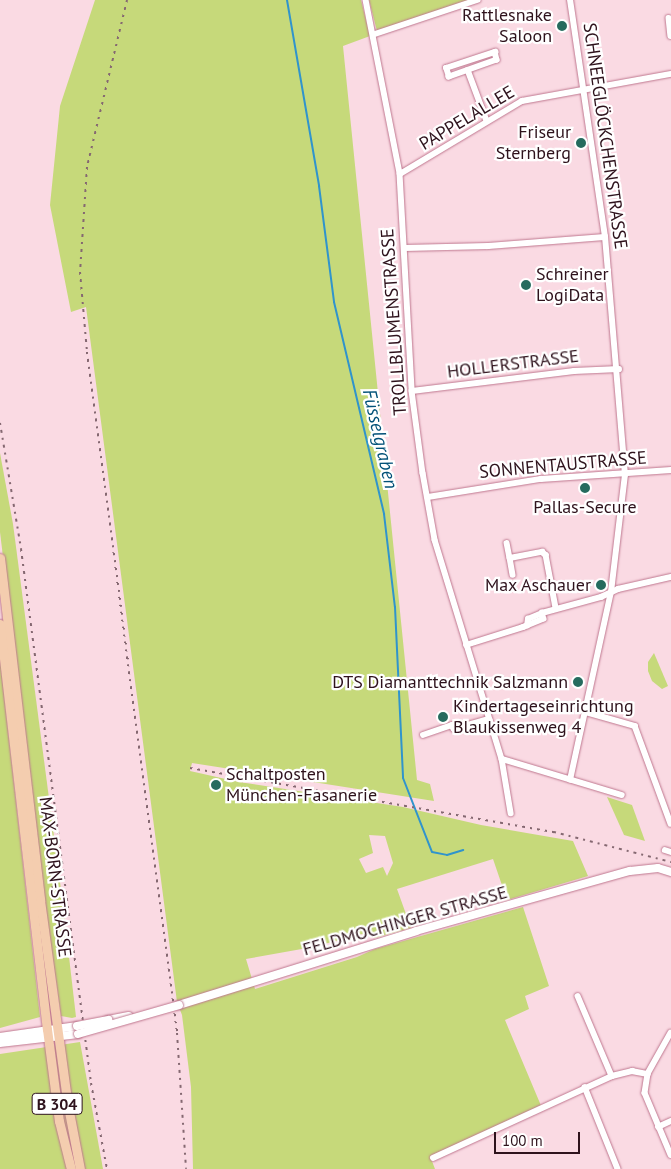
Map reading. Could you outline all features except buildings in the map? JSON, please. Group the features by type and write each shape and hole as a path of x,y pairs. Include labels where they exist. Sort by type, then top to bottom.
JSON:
{"main road":[{"name":"MAX-BORN-STRASSE","path":"0,558 67,1101 80,1169"},
{"name":"MAX-BORN-STRASSE","path":"0,624 59,1121 71,1169"},
{"name":"FELDMOCHINGER STRASSE","path":"0,1037 77,1030 148,1013 630,871 652,868 671,872"},
{"name":"FELDMOCHINGER STRASSE","path":"0,1043 48,1033"}],"street":[{"name":"TROLLBLUMENSTRASSE","path":"366,0 375,34 400,174 412,392 435,540 502,759 511,812"},
{"path":"375,34 477,0"},
{"name":"SCHNEEGLÖCKCHENSTRASSE","path":"570,0 604,237 618,369 626,475 611,592 570,780"},
{"path":"669,18 671,36"},
{"path":"494,52 497,60 468,70 449,76 446,68 494,52"},
{"path":"468,70 487,121"},
{"name":"PAPPELALLEE","path":"400,174 522,101 671,74"},
{"path":"404,248 604,237"},
{"name":"HOLLERSTRASSE","path":"412,392 574,371 618,369"},
{"name":"SONNENTAUSTRASSE","path":"428,497 540,479 626,475 671,470"},
{"path":"508,543 513,575"},
{"path":"510,558 542,552 546,555 556,608"},
{"path":"466,645 527,626 528,619 556,608 671,577"},
{"path":"586,712 635,726 671,824"},
{"path":"423,735 452,725 454,729 489,718"},
{"path":"502,759 622,795"},
{"path":"578,996 612,1076"},
{"path":"671,1032 648,1074 645,1093 671,1155"},
{"path":"433,1158 568,1099 585,1087 612,1076 632,1071 648,1074"},
{"path":"585,1087 618,1169"},
{"path":"658,1126 671,1121"}],"green space":[{"path":"95,0 361,0 370,36 343,46 417,780 430,784 434,801 192,763 190,771 239,782 403,807 481,825 573,841 588,876 507,900 493,859 397,889 411,928 375,938 362,934 313,947 246,959 255,989 357,957 375,949 523,907 549,986 525,996 529,1009 505,1020 542,1108 430,1156 435,1169 193,1169 191,1087 182,1015 177,1002 86,307 71,312 50,205 60,106","holes":["369,835 385,836 393,863 387,876 383,867 366,873 359,859 373,853"]},
{"path":"369,0 474,0 377,31"},
{"path":"0,453 13,524 63,905 76,1017 72,1018 61,1016 44,899 0,532"},
{"path":"654,653 668,686 662,689 652,681 648,671 648,662"},
{"path":"0,658 40,1017 0,1028"},
{"path":"607,797 632,805 645,841 624,835"},
{"path":"80,1042 103,1169 0,1169 0,1054"}],"waterway":[{"name":"Füsselgraben","path":"287,0 319,186 334,302 384,514 395,607 403,778 432,852 447,855 463,850"}],"railway":[{"path":"127,0 87,167 80,272 87,352 177,1033 186,1169"},
{"path":"0,423 21,549 91,1083 107,1169"},
{"path":"190,768 554,832 671,862"},
{"path":"50,879 65,922"}],"place":[{"name":"Rattlesnake Saloon","path":"562,26"},
{"name":"Friseur Sternberg","path":"581,143"},
{"name":"Schreiner LogiData","path":"526,285"},
{"name":"Pallas-Secure","path":"585,488"},
{"name":"Max Aschauer","path":"601,585"},
{"name":"DTS Diamanttechnik Salzmann","path":"578,682"},
{"name":"Kindertageseinrichtung Blaukissenweg 4","path":"443,717"},
{"name":"Schaltposten München-Fasanerie","path":"216,785"}]}
